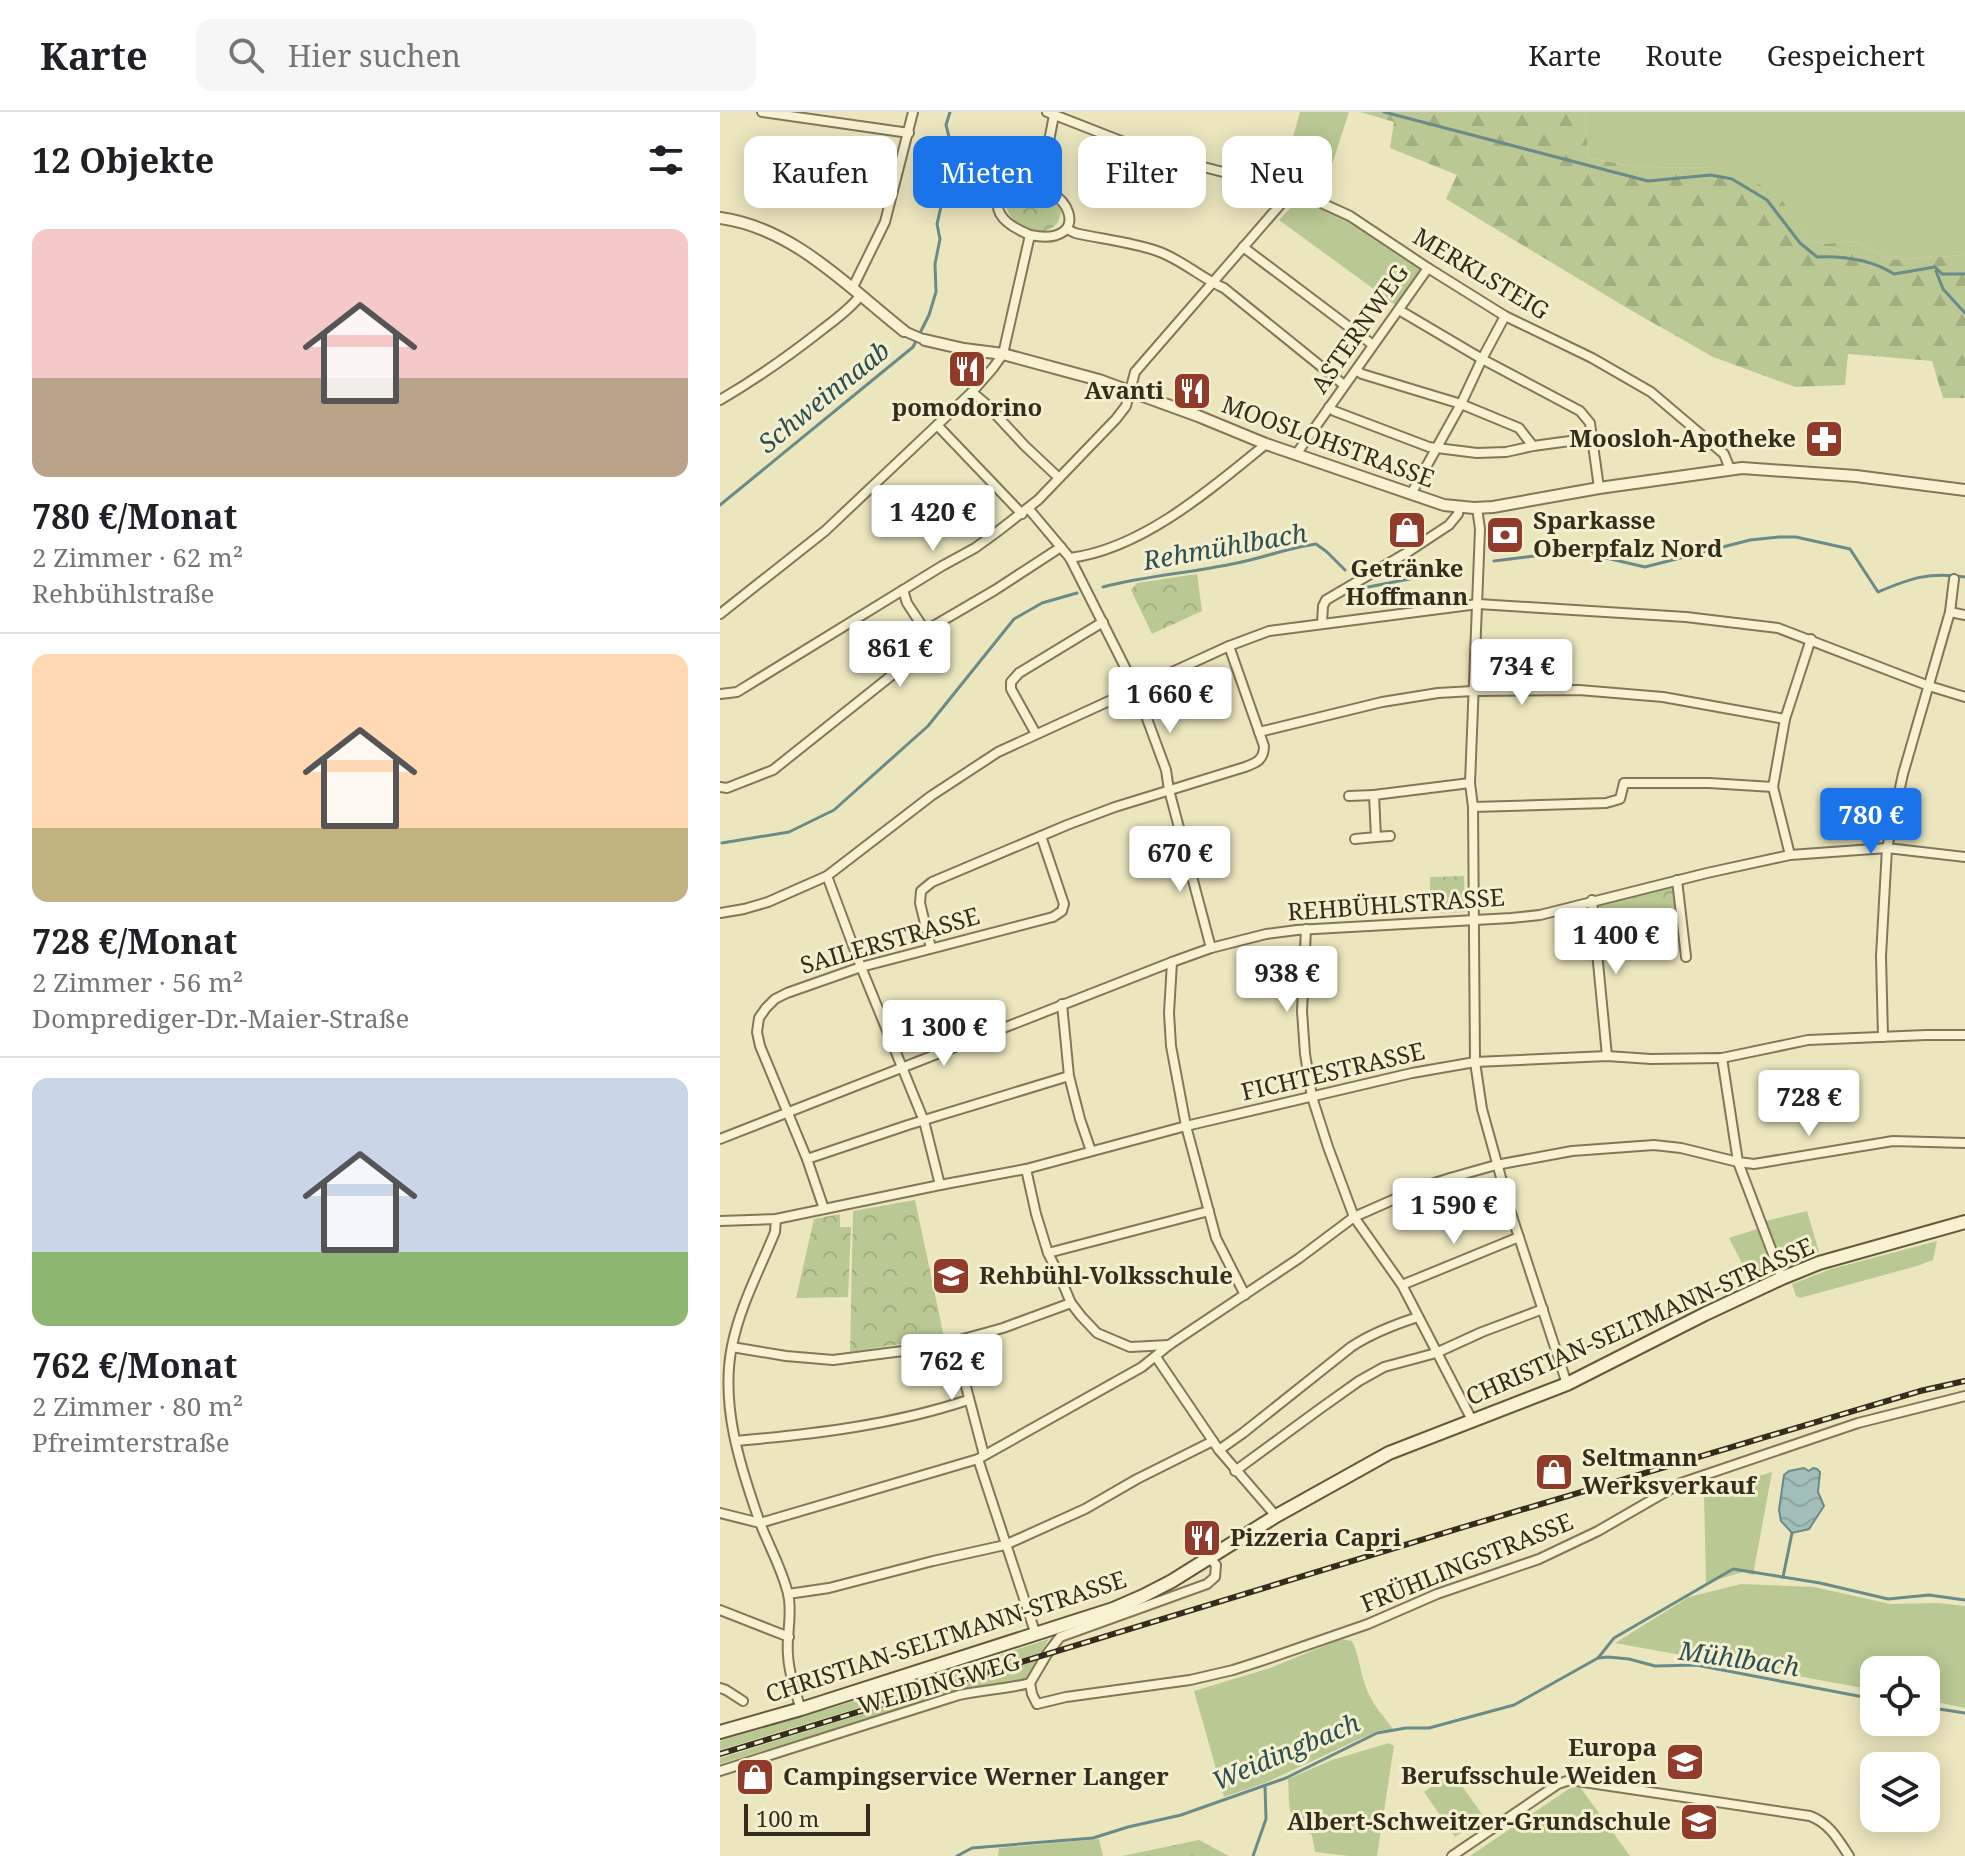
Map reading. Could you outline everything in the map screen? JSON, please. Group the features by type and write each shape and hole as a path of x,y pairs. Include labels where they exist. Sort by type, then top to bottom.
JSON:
{"main road":[{"name":"CHRISTIAN-SELTMANN-STRASSE","path":"720,1732 1113,1609 1172,1581 1276,1516 1389,1453 1567,1384 1705,1314 1819,1263 1965,1222"}],"street":[{"path":"762,112 909,133"},
{"path":"720,400 749,383 835,320 856,293 885,222 913,112"},
{"path":"1048,136 1051,114"},
{"name":"MERKLSTEIG","path":"1051,114 1137,149 1222,172"},
{"path":"999,208 1003,218 1015,228 1030,235 1048,237 1067,229 1070,222 1068,209 1062,200"},
{"path":"720,694 737,692 975,548 1025,511 1116,419 1126,406 1135,372 1277,208"},
{"name":"MERKLSTEIG","path":"1332,208 1350,216 1505,316 1592,358 1651,392 1724,454 1730,469"},
{"name":"MOOSLOHSTRASSE","path":"720,218 766,230 788,242 826,267 904,331 925,340 1003,354 1130,390 1266,444 1444,505 1493,507 1742,468 1856,476 1965,490"},
{"path":"1067,229 1158,251 1186,266 1232,294 1344,385"},
{"path":"720,614 825,531 972,392 993,368 1003,354 1030,235"},
{"path":"1243,247 1373,345"},
{"name":"ASTERNWEG","path":"1297,453 1428,268"},
{"path":"1399,310 1580,411 1590,423 1599,488"},
{"path":"1411,494 1505,316"},
{"path":"1356,370 1461,404 1519,428 1533,446"},
{"path":"972,392 1059,478"},
{"path":"1329,407 1429,447 1477,453 1506,452 1592,438"},
{"path":"937,425 1070,558 1136,689 1166,770 1211,948"},
{"path":"1070,558 1099,553 1131,539 1187,506 1266,444"},
{"path":"1322,623 1326,600 1449,525 1458,514 1459,506"},
{"path":"1477,508 1480,529 1470,783 1473,807 1475,1062 1482,1109 1496,1165 1567,1384"},
{"path":"720,787 727,788 773,770 931,644 930,628 1061,547"},
{"path":"1883,1037 1881,956 1887,848 1903,774 1950,612 1954,579"},
{"path":"903,590 907,603 931,638"},
{"path":"720,913 768,902 827,876 931,796 998,752 1229,646 1269,631 1478,604 1686,617 1778,628 1965,697"},
{"path":"1950,612 1965,615"},
{"path":"1036,734 1011,689 1011,682 1019,673 1103,622"},
{"path":"1790,855 1773,787 1785,719 1811,639"},
{"path":"931,948 920,903 921,891 932,882 1115,807 1254,764 1260,759 1264,753 1259,732 1229,646"},
{"path":"1259,732 1382,702 1473,691 1579,690 1663,697 1785,719"},
{"path":"1349,796 1470,783"},
{"path":"1473,807 1606,803 1620,799 1624,783 1773,787"},
{"path":"1374,795 1376,837"},
{"name":"SAILERSTRASSE","path":"787,1113 757,1032 759,1018 766,1008 787,993 861,967 1053,917 1062,911 1064,904 1041,836"},
{"path":"1355,839 1390,836"},
{"name":"REHBÜHLSTRASSE","path":"720,1139 1172,962 1266,934 1540,915 1592,900 1790,855 1887,848 1965,857"},
{"path":"827,876 924,1121 940,1185"},
{"path":"1677,880 1686,957"},
{"path":"1592,900 1607,1056"},
{"path":"1306,929 1302,1011 1305,1054 1312,1097 1328,1147 1354,1217 1402,1285 1473,1422"},
{"path":"1172,962 1171,1046 1186,1126 1216,1238 1245,1295"},
{"path":"1062,1004 1069,1076 1091,1151"},
{"name":"FICHTESTRASSE","path":"720,1221 776,1219 1026,1169 1186,1126 1412,1073 1475,1062 1607,1056 1722,1058 1808,1040 1965,1035"},
{"path":"1722,1058 1738,1162 1782,1278"},
{"path":"807,1159 1069,1076"},
{"path":"787,1113 824,1209"},
{"path":"720,1513 760,1523 981,1457 1079,1404 1156,1357 1354,1217 1422,1187 1496,1165 1572,1151 1654,1145 1754,1164 1893,1141 1965,1143"},
{"path":"1026,1169 1048,1253 1071,1303 1097,1333 1130,1347 1169,1345"},
{"path":"1048,1253 1209,1211"},
{"path":"776,1219 775,1232 741,1314 732,1347 728,1388 741,1462 760,1523 778,1561 788,1594 788,1656 801,1709"},
{"path":"1402,1285 1519,1237"},
{"path":"732,1347 833,1360 934,1347 1003,1328 1071,1303"},
{"path":"1235,1471 1359,1381 1384,1367 1436,1353 1543,1309"},
{"path":"1219,1450 1360,1341 1388,1326 1418,1317"},
{"path":"954,1341 1005,1545 1036,1635"},
{"path":"1156,1357 1219,1450 1276,1516"},
{"name":"FRÜHLINGSTRASSE","path":"1030,1683 1037,1704 1066,1697 1190,1680 1233,1670 1338,1635 1437,1594 1539,1559 1598,1531 1681,1483 1858,1423 1965,1396"},
{"path":"736,1441 812,1434 887,1422 968,1400"},
{"path":"788,1594 829,1588 1005,1545 1085,1509 1213,1441"},
{"name":"WEIDINGWEG","path":"720,1771 945,1699 1030,1683 1060,1637 1207,1584 1215,1577 1216,1565 1209,1557"},
{"path":"720,1610 789,1637"},
{"path":"720,1688 743,1701"},
{"path":"1452,1856 1558,1784 1570,1780 1810,1816 1827,1825 1849,1856"}],"green space":[{"path":"1300,112 1349,112 1332,164 1332,136 1293,136"},
{"path":"1360,112 1585,112 1588,158 1643,168 1720,167 1750,179 1779,196 1810,241 1824,244 1853,241 1891,260 1965,255 1965,398 1943,398 1932,361 1848,354 1845,385 1795,387 1713,357 1446,199 1457,175 1390,148 1394,122"},
{"path":"1585,112 1965,112 1965,255 1891,260 1853,241 1824,244 1810,241 1778,196 1720,167 1643,168 1588,158"},
{"path":"1058,208 1061,212 1057,223 1041,231 1021,226 1008,210"},
{"path":"1290,208 1323,208 1378,239 1421,270 1397,306 1279,220"},
{"path":"1197,574 1202,611 1152,634 1131,590 1137,583"},
{"path":"1464,876 1465,912 1431,913 1430,877"},
{"path":"1674,885 1678,912 1600,927 1596,903"},
{"path":"915,1200 944,1337 850,1352 853,1211"},
{"path":"1807,1211 1819,1252 1788,1264 1780,1258 1766,1221"},
{"path":"840,1214 840,1227 851,1227 848,1297 796,1298 814,1219"},
{"path":"1757,1229 1772,1268 1751,1281 1729,1238"},
{"path":"1937,1241 1933,1260 1800,1298 1796,1296 1792,1284 1831,1269"},
{"path":"1772,1472 1753,1575 1743,1572 1706,1583 1704,1493"},
{"path":"1741,1584 1814,1587 1890,1604 1965,1606 1965,1708 1940,1703 1940,1656 1860,1656 1860,1687 1615,1643 1689,1597"},
{"path":"1049,1639 1040,1653 720,1750 720,1741"},
{"path":"1341,1639 1352,1641 1367,1691 1393,1729 1377,1731 1265,1783 1224,1797 1194,1691 1270,1668"},
{"path":"1040,1659 1022,1682 957,1691 720,1764 720,1758"},
{"path":"1389,1743 1394,1746 1377,1856 1315,1852 1312,1835 1293,1818 1289,1806 1288,1779 1332,1760"},
{"path":"1452,1772 1484,1817 1455,1837 1424,1792"},
{"path":"1580,1787 1630,1856 1470,1856 1570,1788"},
{"path":"1099,1839 1103,1856 998,1856 999,1848"},
{"path":"1199,1840 1229,1856 1122,1856"}],"water":[{"path":"1804,1468 1820,1472 1818,1492 1824,1506 1809,1529 1792,1533 1781,1521 1779,1510 1784,1475"}],"waterway":[{"name":"Schweinnaab","path":"720,505 913,347 929,315 936,292 935,264 940,239 937,224 945,189 944,147 949,137 946,125 950,112"},
{"name":"Schweinnaab","path":"1384,112 1648,181 1711,175 1732,179 1767,200 1800,243 1817,257 1857,260 1894,274 1935,267 1942,274 1965,274"},
{"path":"1936,271 1943,289 1965,313"},
{"name":"Rehmühlbach","path":"1494,561 1535,556 1572,546 1645,567 1750,540 1796,537 1850,549 1878,592 1920,577 1965,577"},
{"name":"Rehmühlbach","path":"1103,587 1232,564 1316,544 1345,570"},
{"name":"Rehmühlbach","path":"1363,588 1435,574"},
{"name":"Rehmühlbach","path":"722,843 789,832 834,810 928,726 1014,619 1042,603 1077,593"},
{"name":"Weidingbach","path":"1783,1577 1792,1533"},
{"name":"Weidingbach","path":"957,1856 972,1848 1093,1838 1181,1815 1286,1778 1377,1733 1429,1728 1514,1705 1598,1658 1614,1638 1733,1569 1820,1583 1888,1599 1929,1595 1965,1600"},
{"name":"Mühlbach","path":"1598,1658 1629,1659 1655,1666 1696,1665 1860,1696"},
{"name":"Mühlbach","path":"1940,1709 1965,1713"},
{"path":"1253,1856 1266,1819 1265,1786"}],"railway":[{"path":"720,1754 1467,1526 1920,1391 1965,1381"}],"place":[{"name":"pomodorino","path":"967,369"},
{"name":"Avanti","path":"1192,391"},
{"name":"Moosloh-Apotheke","path":"1824,439"},
{"name":"Getränke Hoffmann","path":"1407,530"},
{"name":"Sparkasse Oberpfalz Nord","path":"1505,535"},
{"name":"Rehbühl-Volksschule","path":"951,1276"},
{"name":"Seltmann Werksverkauf","path":"1554,1472"},
{"name":"Pizzeria Capri","path":"1202,1538"},
{"name":"Europa Berufsschule Weiden","path":"1685,1762"},
{"name":"Campingservice Werner Langer","path":"755,1777"},
{"name":"Albert-Schweitzer-Grundschule","path":"1699,1822"}]}
